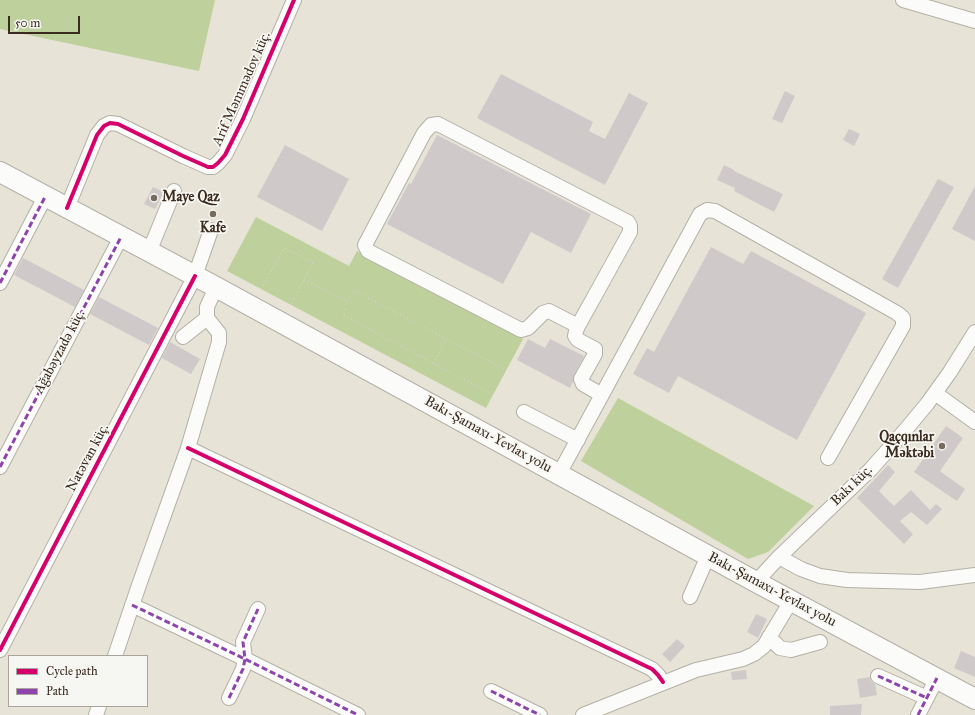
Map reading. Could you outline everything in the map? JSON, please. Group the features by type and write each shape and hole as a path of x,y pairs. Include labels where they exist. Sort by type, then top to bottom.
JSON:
{"highway":[{"name":"Bakı-Şamaxı-Yevlax yolu","path":"0,172 216,287 756,582 975,698"}],"street":[{"name":"Arif Məmmədov küç.","path":"66,208 97,135 104,126 110,123 118,124 202,165 213,167 218,163 225,155 243,119 294,0"},
{"path":"903,0 975,21"},
{"path":"578,326 549,311 542,313 528,328 521,330 368,251 365,245 424,133 431,125 438,124 628,222 630,232 578,326 575,336 578,340 595,349 594,354 581,379 582,384 602,395"},
{"path":"149,252 174,191"},
{"path":"0,283 45,197"},
{"path":"559,474 700,214 707,210 715,210 897,313 903,318 903,326 828,458"},
{"name":"Natəvan küç.","path":"0,650 195,276 211,230"},
{"name":"Ağabəyzadə küç.","path":"0,467 121,237"},
{"path":"115,655 188,448 219,342 219,333 207,318 207,307 216,287"},
{"path":"183,337 207,318"},
{"name":"Bakı küç.","path":"756,582 779,557 871,468 902,434 935,393 975,332"},
{"path":"935,393 975,422"},
{"path":"524,412 578,440"},
{"path":"188,448 652,669 663,682"},
{"path":"690,597 708,556"},
{"path":"779,557 820,576 848,580 920,582 975,576"},
{"path":"583,715 696,670 743,659 754,654 764,646 791,600"},
{"path":"132,605 358,715"},
{"path":"229,698 243,669 245,659 243,642 258,609"},
{"path":"769,637 780,648 791,650 820,642"},
{"path":"878,676 927,698"},
{"path":"918,715 937,678"},
{"path":"491,690 540,715"}],"path":[{"path":"261,289 284,248 313,262 291,305"},
{"path":"304,280 347,301"},
{"path":"493,395 343,315 347,301 355,292 506,370"},
{"path":"434,364 446,339"}],"green space":[{"path":"0,0 215,0 199,71 0,29"},
{"path":"256,217 349,266 357,251 523,339 486,408 227,271"},
{"path":"618,398 814,506 768,552 748,559 581,461"}],"building":[{"path":"501,74 593,122 589,131 605,139 629,93 648,103 605,185 477,118"},
{"path":"785,91 795,96 782,123 772,119"},
{"path":"849,129 860,134 854,146 843,140"},
{"path":"437,135 591,214 571,253 531,232 503,284 387,224 409,183 411,184"},
{"path":"285,145 349,179 322,231 257,197"},
{"path":"724,165 783,194 774,212 734,191 735,188 717,180"},
{"path":"938,179 954,187 898,288 882,279"},
{"path":"975,186 975,241 952,229"},
{"name":"Maye Qaz","path":"153,187 164,192 155,209 144,204"},
{"path":"711,247 743,264 751,251 866,313 797,440 678,376 669,393 633,374 647,348 654,352"},
{"path":"23,258 84,290 75,307 14,275"},
{"path":"99,297 158,328 149,345 90,314"},
{"path":"528,339 545,348 550,339 584,356 574,375 570,388 517,360"},
{"path":"170,342 200,359 191,374 162,358"},
{"path":"946,426 963,438 940,471 965,489 957,501 914,472"},
{"path":"888,465 895,472 879,491 894,506 911,490 930,510 936,504 942,509 927,525 911,512 900,521 913,534 904,544 857,498"},
{"path":"756,614 767,619 758,638 747,632"},
{"path":"677,639 685,646 670,662 662,654"},
{"path":"961,651 975,657 975,677 954,668"},
{"path":"746,670 747,679 732,680 731,672"},
{"path":"870,677 871,681 875,684 877,695 860,698 857,679"},
{"path":"862,704 861,715 830,715 830,706"}],"marked path":[{"path":"0,283 45,197"},
{"path":"0,467 121,237"},
{"path":"132,605 358,715"},
{"path":"229,698 243,669 245,659 243,642 258,609"},
{"path":"878,676 927,698"},
{"path":"918,715 937,678"},
{"path":"491,691 540,715"}],"cycle path":[{"path":"67,208 97,135 104,126 110,123 118,124 208,167 213,167 218,163 225,155 243,119 294,0"},
{"path":"0,650 195,276"},
{"path":"188,448 652,669 663,682"}],"place":[{"name":"Maye Qaz","path":"154,198"},
{"name":"Kafe","path":"213,214"},
{"name":"Qaçqınlar Məktəbi","path":"942,446"}]}
